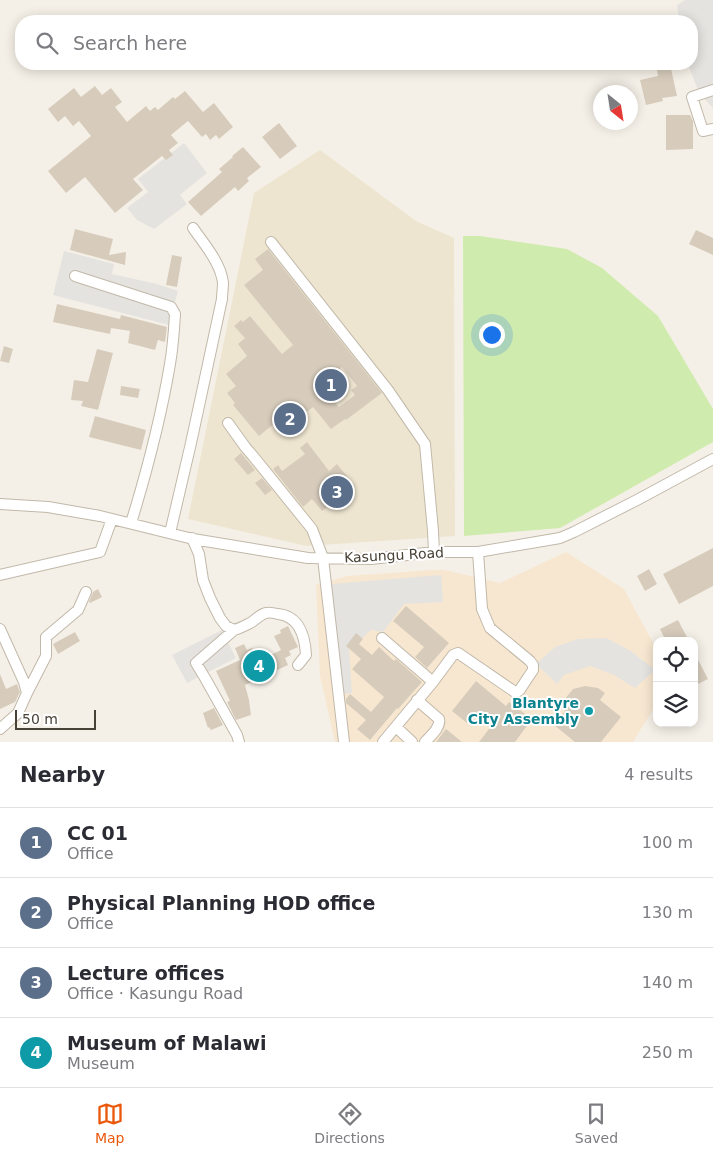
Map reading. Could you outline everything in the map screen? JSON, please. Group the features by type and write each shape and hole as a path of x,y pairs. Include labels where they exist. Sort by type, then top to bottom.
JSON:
{"street":[{"path":"713,90 692,97 703,131 713,129"},
{"path":"170,533 222,299 223,283 220,270 193,228"},
{"path":"271,242 388,390 424,444 434,552"},
{"path":"75,276 171,307 175,314 170,363 142,487 131,523"},
{"path":"228,423 312,529 323,558 344,742"},
{"name":"Kasungu Road","path":"0,504 48,507 131,523 192,538 308,558 371,559 434,552 478,552 560,538 637,500 713,459"},
{"path":"0,575 100,552 112,519"},
{"path":"192,538 198,554 203,580 210,598 226,626 234,630"},
{"path":"383,742 453,655 458,653 515,692 519,691 533,670 533,665 530,661 490,628 482,609 478,552"},
{"path":"0,729 18,713 26,697 46,656 46,637 78,610 86,592"},
{"path":"239,742 206,678 196,663 234,630 266,613 290,617 296,622 302,632 306,646 306,655 298,665"},
{"path":"0,629 24,682 27,693"},
{"path":"382,638 433,682"},
{"path":"418,700 440,722 425,742"},
{"path":"396,727 412,742"}],"shaded area":[{"path":"685,0 713,0 713,108 699,93 690,70 698,70 698,15 678,15 677,5"},
{"path":"184,143 207,173 180,195 187,204 154,229 137,220 127,208 148,192 138,179"},
{"path":"320,150 416,221 454,238 455,536 306,546 188,519 254,193"},
{"path":"64,251 114,264 112,274 157,284 178,291 169,325 53,295"},
{"name":"Blantyre City Assembly","path":"566,552 624,589 653,643 653,710 633,742 335,742 320,676 316,585 347,576 432,570 445,570 500,583"},
{"path":"441,575 443,602 404,604 383,632 371,630 349,650 352,693 340,694 331,584"},
{"path":"222,630 236,658 187,683 172,655"},
{"path":"606,638 631,651 653,668 653,672 635,688 614,675 590,666 564,675 557,684 536,664 555,647 578,639"}],"green space":[{"path":"463,236 480,236 567,249 602,268 658,316 713,409 713,442 560,528 464,536"}],"building":[{"path":"657,70 671,70 677,96 662,98 663,101 646,105 640,80 658,76"},
{"path":"95,86 102,95 111,88 122,102 115,107 127,122 146,106 150,111 155,107 158,110 173,97 175,99 185,91 203,112 214,103 233,127 219,139 216,135 210,140 206,134 202,137 188,121 171,135 178,143 169,150 173,155 166,160 162,156 133,179 143,190 115,213 85,177 66,193 48,171 91,136 79,121 73,126 65,116 58,122 48,109 74,88 81,97"},
{"path":"666,115 690,115 693,121 693,149 666,150"},
{"path":"279,123 297,146 280,159 262,137"},
{"path":"243,147 261,167 247,178 249,181 238,191 235,187 201,216 188,202 222,172 219,169"},
{"path":"75,229 113,239 109,255 126,252 125,265 70,250"},
{"path":"696,230 713,238 713,255 689,244"},
{"path":"268,249 382,393 331,429 313,407 298,419 291,410 259,436 233,405 235,403 227,393 236,386 226,374 247,356 238,344 245,338 234,326 241,320 243,322 250,316 282,354 293,345 244,285 263,270 255,259","holes":["342,367 357,386 351,390 355,395 339,407 321,386"]},
{"path":"172,255 182,257 177,287 166,285"},
{"path":"57,304 120,319 121,315 167,327 165,342 158,340 155,350 128,343 130,331 111,328 110,334 53,322"},
{"path":"4,346 13,349 9,363 0,361"},
{"path":"97,349 113,353 98,410 81,406 83,401 71,400 74,380 88,382"},
{"path":"121,386 140,389 138,398 120,395"},
{"path":"95,416 146,430 141,450 89,437"},
{"path":"307,442 329,471 337,464 355,486 322,511 312,499 303,507 273,469 278,465 282,471 305,454 300,448"},
{"path":"241,453 255,470 248,475 234,459"},
{"path":"262,478 272,490 265,495 255,483"},
{"path":"713,548 713,586 679,604 663,574"},
{"path":"649,569 657,584 645,591 637,576"},
{"path":"98,589 102,597 90,603 93,592"},
{"path":"406,606 449,643 427,668 415,657 424,647 393,621"},
{"path":"678,620 687,637 664,637 660,629"},
{"path":"288,626 298,647 289,651 291,655 285,658 288,665 245,685 251,715 236,720 227,702 230,701 216,671 240,660 235,648 244,644 247,650 252,648 258,661 281,650 274,636 281,633 280,630"},
{"path":"75,632 80,641 58,654 53,644"},
{"path":"356,633 363,639 359,644 372,655 379,647 422,682 370,740 357,729 366,720 346,703 346,699 350,694 371,712 384,697 352,669 361,659 346,646"},
{"path":"698,660 708,679 698,684"},
{"path":"0,674 6,689 17,684 20,692 15,702 0,709"},
{"path":"476,681 506,706 509,702 532,719 515,742 479,742 499,716 480,715 472,717 467,723 452,711"},
{"name":"Blantyre City Assembly","path":"585,686 598,688 605,693 600,700 621,717 601,742 575,742 554,725 570,704 564,700 573,689"},
{"path":"214,708 223,725 211,730 208,728 203,713"},
{"path":"446,729 462,742 436,742"}],"place":[{"name":"CC 01","path":"331,385"},
{"name":"Physical Planning HOD office","path":"290,419"},
{"name":"Lecture offices","path":"337,492"},
{"name":"Museum of Malawi","path":"259,666"},
{"name":"Blantyre City Assembly","path":"589,711"}]}
